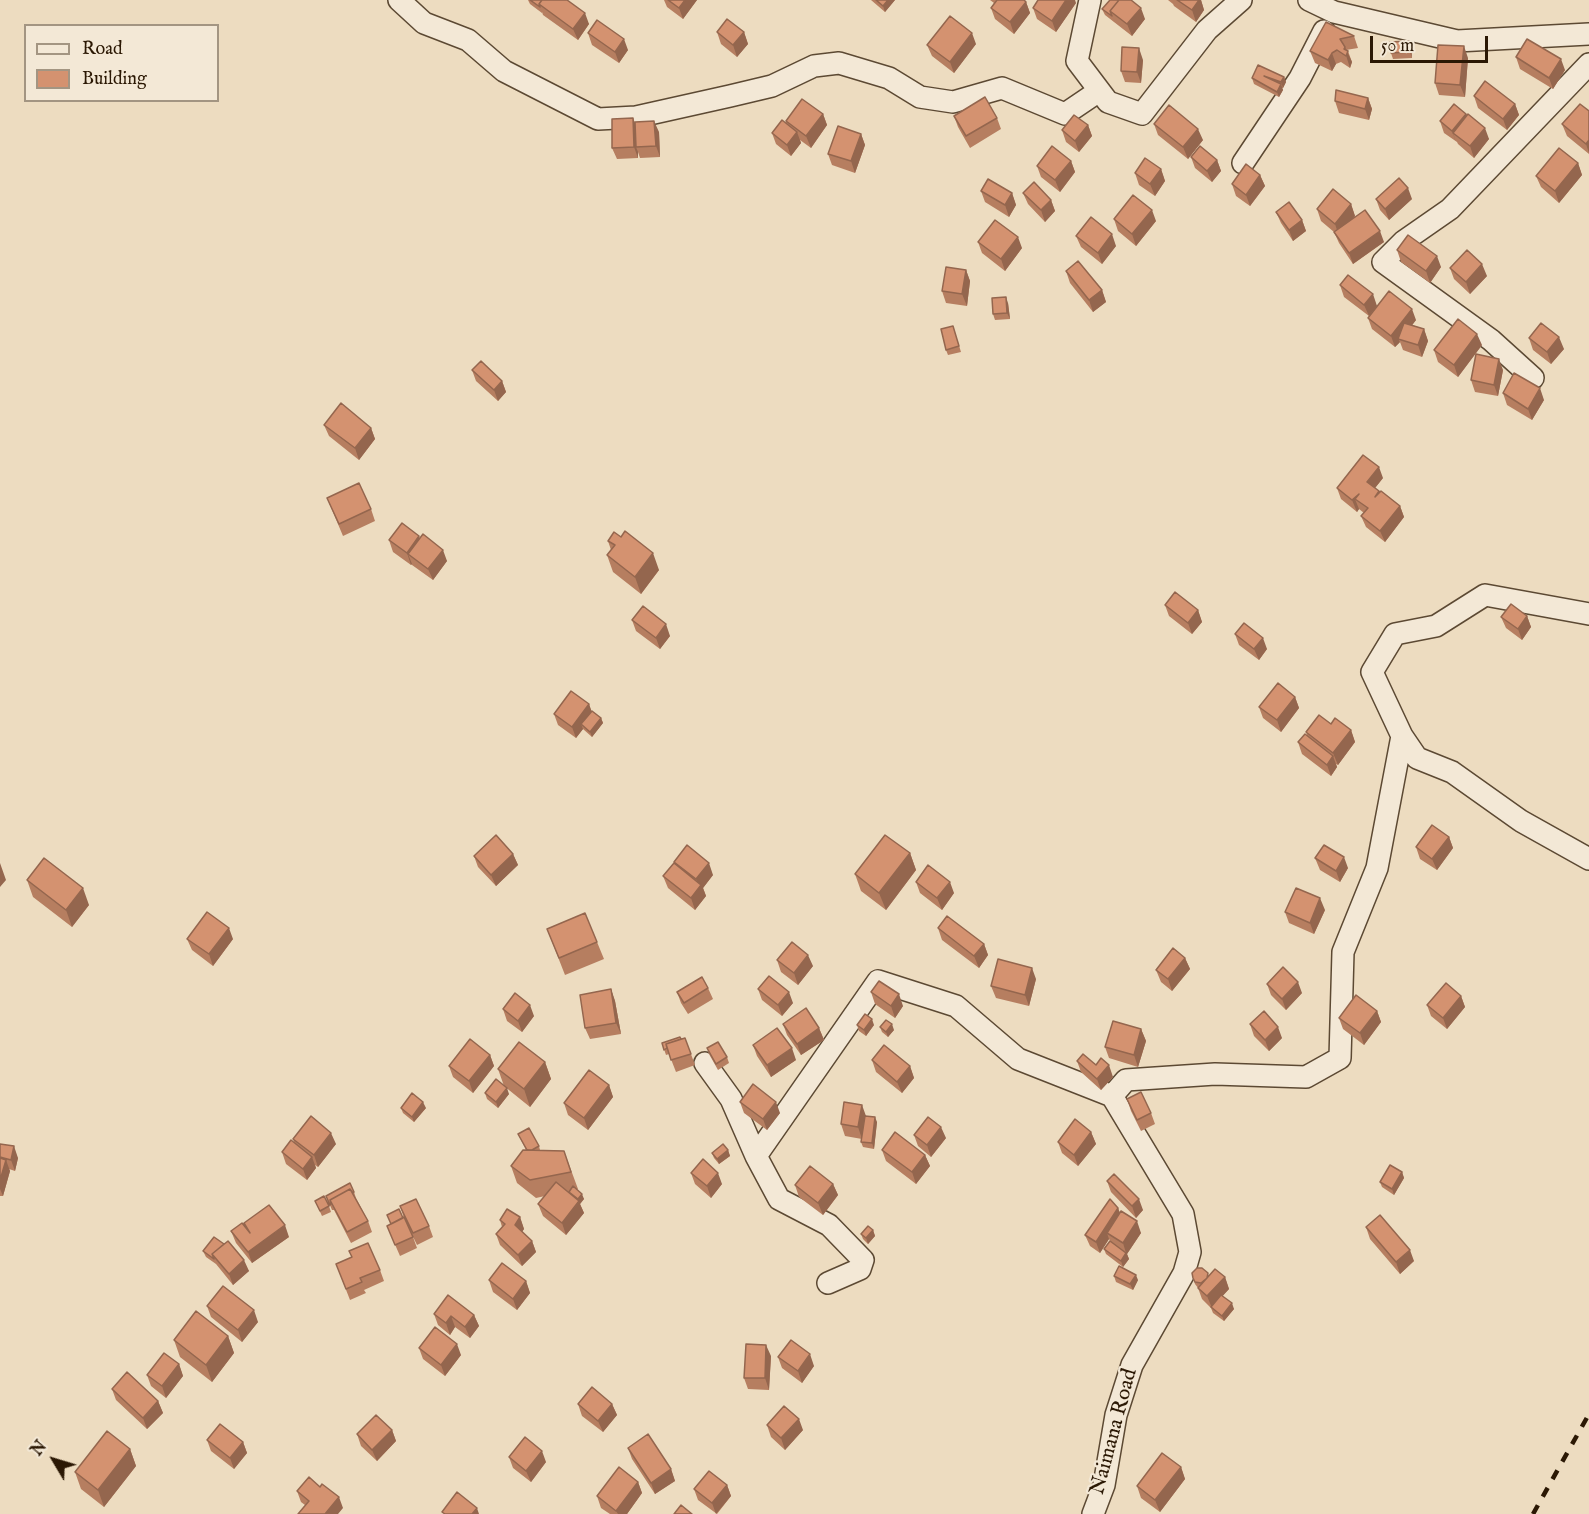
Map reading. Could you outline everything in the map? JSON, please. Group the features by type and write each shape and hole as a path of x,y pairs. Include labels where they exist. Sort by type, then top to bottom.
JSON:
{"street":[{"path":"399,0 424,23 468,40 504,71 598,119 636,117 730,96 772,86 814,66 839,63 889,78 920,96 953,102 1002,88 1065,114 1099,91"},
{"path":"1090,0 1077,61 1108,102 1142,114 1207,30 1241,0"},
{"path":"1309,0 1334,12 1457,41 1589,34"},
{"path":"1243,164 1300,78 1334,12"},
{"path":"1533,378 1491,340 1383,262 1404,241 1450,209 1589,64"},
{"path":"1589,614 1485,595 1436,626 1395,634 1372,672 1402,736 1417,758 1452,772 1521,821 1589,859"},
{"path":"756,1155 878,981 956,1006 1018,1059 1112,1096 1125,1080 1215,1074 1306,1077 1340,1058 1343,952 1377,868 1402,736"},
{"path":"705,1063 731,1099 778,1199 829,1225 862,1260 860,1269 828,1283"},
{"name":"Naimana Road","path":"1093,1514 1104,1485 1116,1415 1132,1365 1184,1273 1190,1252 1183,1214 1112,1096"}],"building":[{"path":"530,0 542,0 540,7"},
{"path":"542,0 567,0 585,13 573,29 539,4"},
{"path":"668,0 685,0 679,8"},
{"path":"876,0 888,0 883,6"},
{"path":"997,0 1024,0 1026,2 1010,22 991,8"},
{"path":"1038,0 1066,0 1052,21 1033,8"},
{"path":"1110,0 1119,0 1110,11 1112,16 1102,9"},
{"path":"1119,0 1131,0 1141,8 1127,24 1110,11"},
{"path":"1177,0 1199,0 1192,10"},
{"path":"950,16 972,33 950,62 927,45"},
{"path":"727,19 744,32 733,45 717,32"},
{"path":"597,20 624,39 615,52 588,33"},
{"path":"1326,22 1354,36 1340,39 1344,49 1348,51 1346,56 1337,50 1328,60 1310,51"},
{"path":"1527,39 1561,59 1549,78 1516,57"},
{"path":"1409,41 1410,52 1391,53 1390,42"},
{"path":"1438,45 1464,46 1460,85 1435,83"},
{"path":"1122,47 1139,48 1137,72 1121,71"},
{"path":"1258,65 1284,77 1281,82 1264,76 1281,84 1277,92 1252,78"},
{"path":"1485,81 1515,104 1503,119 1474,96"},
{"path":"1336,90 1368,98 1365,109 1335,101"},
{"path":"985,97 997,118 966,136 954,116"},
{"path":"802,99 823,114 806,136 786,121"},
{"path":"1454,104 1466,114 1452,131 1440,121"},
{"path":"1580,104 1589,111 1589,140 1586,144 1562,124"},
{"path":"1169,105 1198,129 1183,147 1154,124"},
{"path":"1468,114 1485,128 1470,146 1453,133"},
{"path":"1074,115 1088,125 1075,141 1062,130"},
{"path":"633,118 634,147 612,148 612,119"},
{"path":"782,120 797,132 787,145 772,133"},
{"path":"654,121 656,146 636,147 635,122"},
{"path":"838,126 861,134 851,161 828,154"},
{"path":"1052,146 1071,161 1055,180 1037,166"},
{"path":"1200,146 1217,160 1207,171 1191,157"},
{"path":"1559,148 1578,163 1555,191 1536,176"},
{"path":"1145,158 1161,169 1150,184 1135,173"},
{"path":"1246,164 1260,175 1246,195 1232,184"},
{"path":"1399,178 1408,188 1385,209 1376,199"},
{"path":"988,179 1012,193 1005,205 981,191"},
{"path":"1034,182 1051,200 1041,210 1023,193"},
{"path":"1333,189 1351,204 1335,224 1317,209"},
{"path":"1133,195 1152,210 1132,234 1114,219"},
{"path":"1289,202 1302,220 1289,230 1276,212"},
{"path":"1365,210 1380,231 1349,253 1334,232"},
{"path":"1091,217 1112,234 1098,253 1076,236"},
{"path":"995,220 1018,237 1001,259 978,242"},
{"path":"1408,235 1437,256 1426,271 1397,250"},
{"path":"1467,250 1482,264 1466,282 1450,268"},
{"path":"1078,261 1102,290 1089,300 1066,271"},
{"path":"946,267 966,270 962,294 942,291"},
{"path":"1348,275 1373,294 1364,305 1340,285"},
{"path":"1389,291 1412,309 1391,336 1368,318"},
{"path":"1006,297 1007,313 993,314 992,298"},
{"path":"1458,319 1477,334 1454,365 1434,350"},
{"path":"1404,323 1424,329 1418,345 1398,339"},
{"path":"1541,323 1559,337 1547,352 1529,338"},
{"path":"953,326 959,346 946,350 941,329"},
{"path":"1476,354 1499,359 1494,385 1471,380"},
{"path":"481,361 502,381 494,390 472,370"},
{"path":"1514,373 1540,388 1528,409 1503,393"},
{"path":"341,403 371,428 355,448 324,425"},
{"path":"1363,455 1379,467 1367,482 1379,491 1375,497 1381,491 1400,506 1380,531 1361,516 1368,508 1355,499 1359,494 1352,500 1337,488"},
{"path":"359,483 371,509 339,524 327,498"},
{"path":"402,523 419,536 407,553 389,540"},
{"path":"625,531 653,553 635,577 607,555 615,545 608,541 614,532 621,537"},
{"path":"423,534 443,550 428,569 408,554"},
{"path":"1175,592 1198,610 1188,623 1165,605"},
{"path":"1511,604 1527,616 1518,629 1501,617"},
{"path":"643,606 666,624 656,638 632,620"},
{"path":"1244,623 1263,638 1254,649 1235,634"},
{"path":"1278,683 1295,697 1277,720 1259,707"},
{"path":"571,691 589,704 572,727 554,714"},
{"path":"592,711 601,718 590,732 581,724"},
{"path":"1319,715 1331,724 1335,718 1351,730 1333,753 1306,732"},
{"path":"1305,734 1333,756 1327,765 1298,742"},
{"path":"1432,825 1449,837 1432,859 1416,847"},
{"path":"496,835 513,854 491,875 474,856"},
{"path":"885,835 910,853 879,893 855,874"},
{"path":"687,845 709,863 696,879 674,862"},
{"path":"1324,845 1344,857 1336,871 1315,858"},
{"path":"44,858 83,888 66,910 27,880"},
{"path":"674,863 701,885 691,898 663,876"},
{"path":"928,865 950,882 937,898 916,882"},
{"path":"1296,888 1320,898 1310,923 1285,912"},
{"path":"207,912 229,928 209,954 187,939"},
{"path":"585,913 597,942 559,958 547,929"},
{"path":"947,916 984,944 974,956 938,928"},
{"path":"792,942 808,955 794,973 777,960"},
{"path":"1173,948 1185,958 1168,979 1156,970"},
{"path":"998,959 1032,968 1025,995 991,986"},
{"path":"1283,967 1298,982 1282,999 1267,984"},
{"path":"769,976 789,992 778,1005 758,989"},
{"path":"702,977 708,988 684,1003 677,992"},
{"path":"879,981 899,994 891,1006 871,992"},
{"path":"1446,983 1461,996 1443,1018 1427,1005"},
{"path":"611,989 616,1023 585,1028 580,995"},
{"path":"515,993 530,1005 518,1021 503,1009"},
{"path":"1356,995 1377,1011 1360,1033 1339,1018"},
{"path":"806,1008 819,1028 797,1044 783,1024"},
{"path":"1264,1011 1278,1027 1265,1040 1250,1024"},
{"path":"865,1014 872,1019 864,1030 857,1025"},
{"path":"886,1020 892,1024 886,1032 880,1027"},
{"path":"1113,1021 1141,1029 1134,1055 1105,1047"},
{"path":"777,1028 792,1048 767,1065 753,1045"},
{"path":"680,1037 681,1039 666,1044 667,1048 664,1050 662,1043"},
{"path":"685,1038 691,1054 671,1060 666,1044"},
{"path":"470,1039 490,1055 469,1081 449,1066"},
{"path":"519,1042 545,1062 524,1089 498,1069"},
{"path":"718,1042 727,1057 716,1064 707,1048"},
{"path":"884,1045 910,1066 897,1082 872,1060"},
{"path":"1083,1054 1096,1065 1101,1058 1109,1065 1097,1079 1077,1061"},
{"path":"589,1070 609,1085 584,1118 564,1103"},
{"path":"496,1079 507,1088 496,1102 485,1093"},
{"path":"753,1084 776,1102 763,1119 740,1102"},
{"path":"1141,1092 1151,1113 1137,1120 1127,1099"},
{"path":"412,1093 423,1102 412,1117 401,1108"},
{"path":"844,1102 862,1105 858,1127 841,1124"},
{"path":"311,1116 331,1133 314,1155 293,1139"},
{"path":"865,1116 875,1117 872,1143 861,1142"},
{"path":"928,1117 941,1127 927,1145 914,1135"},
{"path":"1075,1119 1091,1132 1074,1155 1058,1142"},
{"path":"529,1128 539,1146 532,1150 527,1150 518,1134"},
{"path":"895,1132 925,1155 912,1172 882,1150"},
{"path":"291,1140 312,1157 303,1169 282,1152"},
{"path":"0,1144 14,1146 11,1160 0,1157"},
{"path":"723,1144 728,1150 717,1159 712,1153"},
{"path":"523,1150 564,1151 571,1172 530,1180 511,1166"},
{"path":"0,1158 6,1160 0,1180"},
{"path":"703,1159 718,1173 707,1186 691,1173"},
{"path":"1390,1165 1402,1172 1392,1189 1380,1182"},
{"path":"810,1166 833,1184 818,1203 795,1185"},
{"path":"1114,1174 1139,1199 1132,1206 1107,1181"},
{"path":"556,1182 579,1201 562,1223 538,1204"},
{"path":"350,1183 354,1192 350,1189 330,1200 330,1205 326,1196"},
{"path":"573,1186 582,1194 578,1199 569,1192"},
{"path":"350,1189 368,1221 347,1232 330,1200"},
{"path":"324,1196 329,1206 320,1211 315,1201"},
{"path":"416,1199 429,1226 413,1233 400,1206"},
{"path":"1110,1199 1118,1208 1096,1242 1085,1235"},
{"path":"269,1205 285,1225 248,1252 231,1231 242,1223 250,1233 244,1223"},
{"path":"399,1209 403,1218 391,1224 387,1215"},
{"path":"507,1209 520,1217 515,1225 532,1241 518,1255 496,1234 505,1224 500,1220"},
{"path":"1121,1211 1137,1221 1123,1243 1107,1233"},
{"path":"1380,1215 1410,1250 1396,1262 1366,1227"},
{"path":"404,1217 413,1237 395,1245 387,1226"},
{"path":"868,1226 873,1230 866,1238 861,1234"},
{"path":"214,1237 224,1244 212,1254 214,1259 203,1251"},
{"path":"228,1241 244,1260 229,1274 212,1254"},
{"path":"1110,1241 1126,1253 1121,1261 1104,1249"},
{"path":"368,1243 380,1270 360,1278 362,1282 346,1289 336,1264 352,1257 349,1251"},
{"path":"502,1263 526,1281 513,1299 489,1280"},
{"path":"1119,1266 1136,1275 1130,1284 1114,1276"},
{"path":"1197,1268 1202,1268 1208,1273 1207,1278 1201,1283 1195,1282 1193,1278 1192,1273"},
{"path":"1215,1269 1225,1277 1207,1296 1198,1288"},
{"path":"223,1286 254,1310 238,1330 207,1306"},
{"path":"448,1295 474,1315 465,1327 451,1316 446,1323 434,1314"},
{"path":"1221,1295 1232,1303 1222,1316 1211,1307"},
{"path":"196,1311 228,1336 206,1365 174,1340"},
{"path":"435,1327 457,1344 441,1365 419,1348"},
{"path":"791,1340 810,1354 798,1371 778,1357"},
{"path":"746,1344 766,1345 765,1378 744,1378"},
{"path":"164,1353 179,1364 162,1386 147,1375"},
{"path":"127,1372 158,1401 143,1418 112,1389"},
{"path":"592,1387 612,1404 598,1421 578,1404"},
{"path":"784,1406 799,1419 781,1438 767,1425"},
{"path":"376,1415 392,1430 372,1450 357,1434"},
{"path":"220,1424 243,1442 230,1458 207,1440"},
{"path":"107,1431 130,1449 98,1490 75,1472"},
{"path":"648,1434 671,1469 651,1483 628,1448"},
{"path":"525,1437 542,1451 526,1471 509,1457"},
{"path":"1162,1453 1181,1467 1155,1500 1137,1486"},
{"path":"619,1467 638,1482 616,1511 597,1496"},
{"path":"709,1471 727,1485 712,1503 694,1489"},
{"path":"309,1477 320,1487 322,1484 339,1497 325,1514 298,1514 309,1501 297,1491"},
{"path":"457,1492 477,1508 472,1514 442,1512"},
{"path":"681,1505 692,1514 674,1514"}],"railway":[{"path":"1533,1514 1589,1414"}]}
